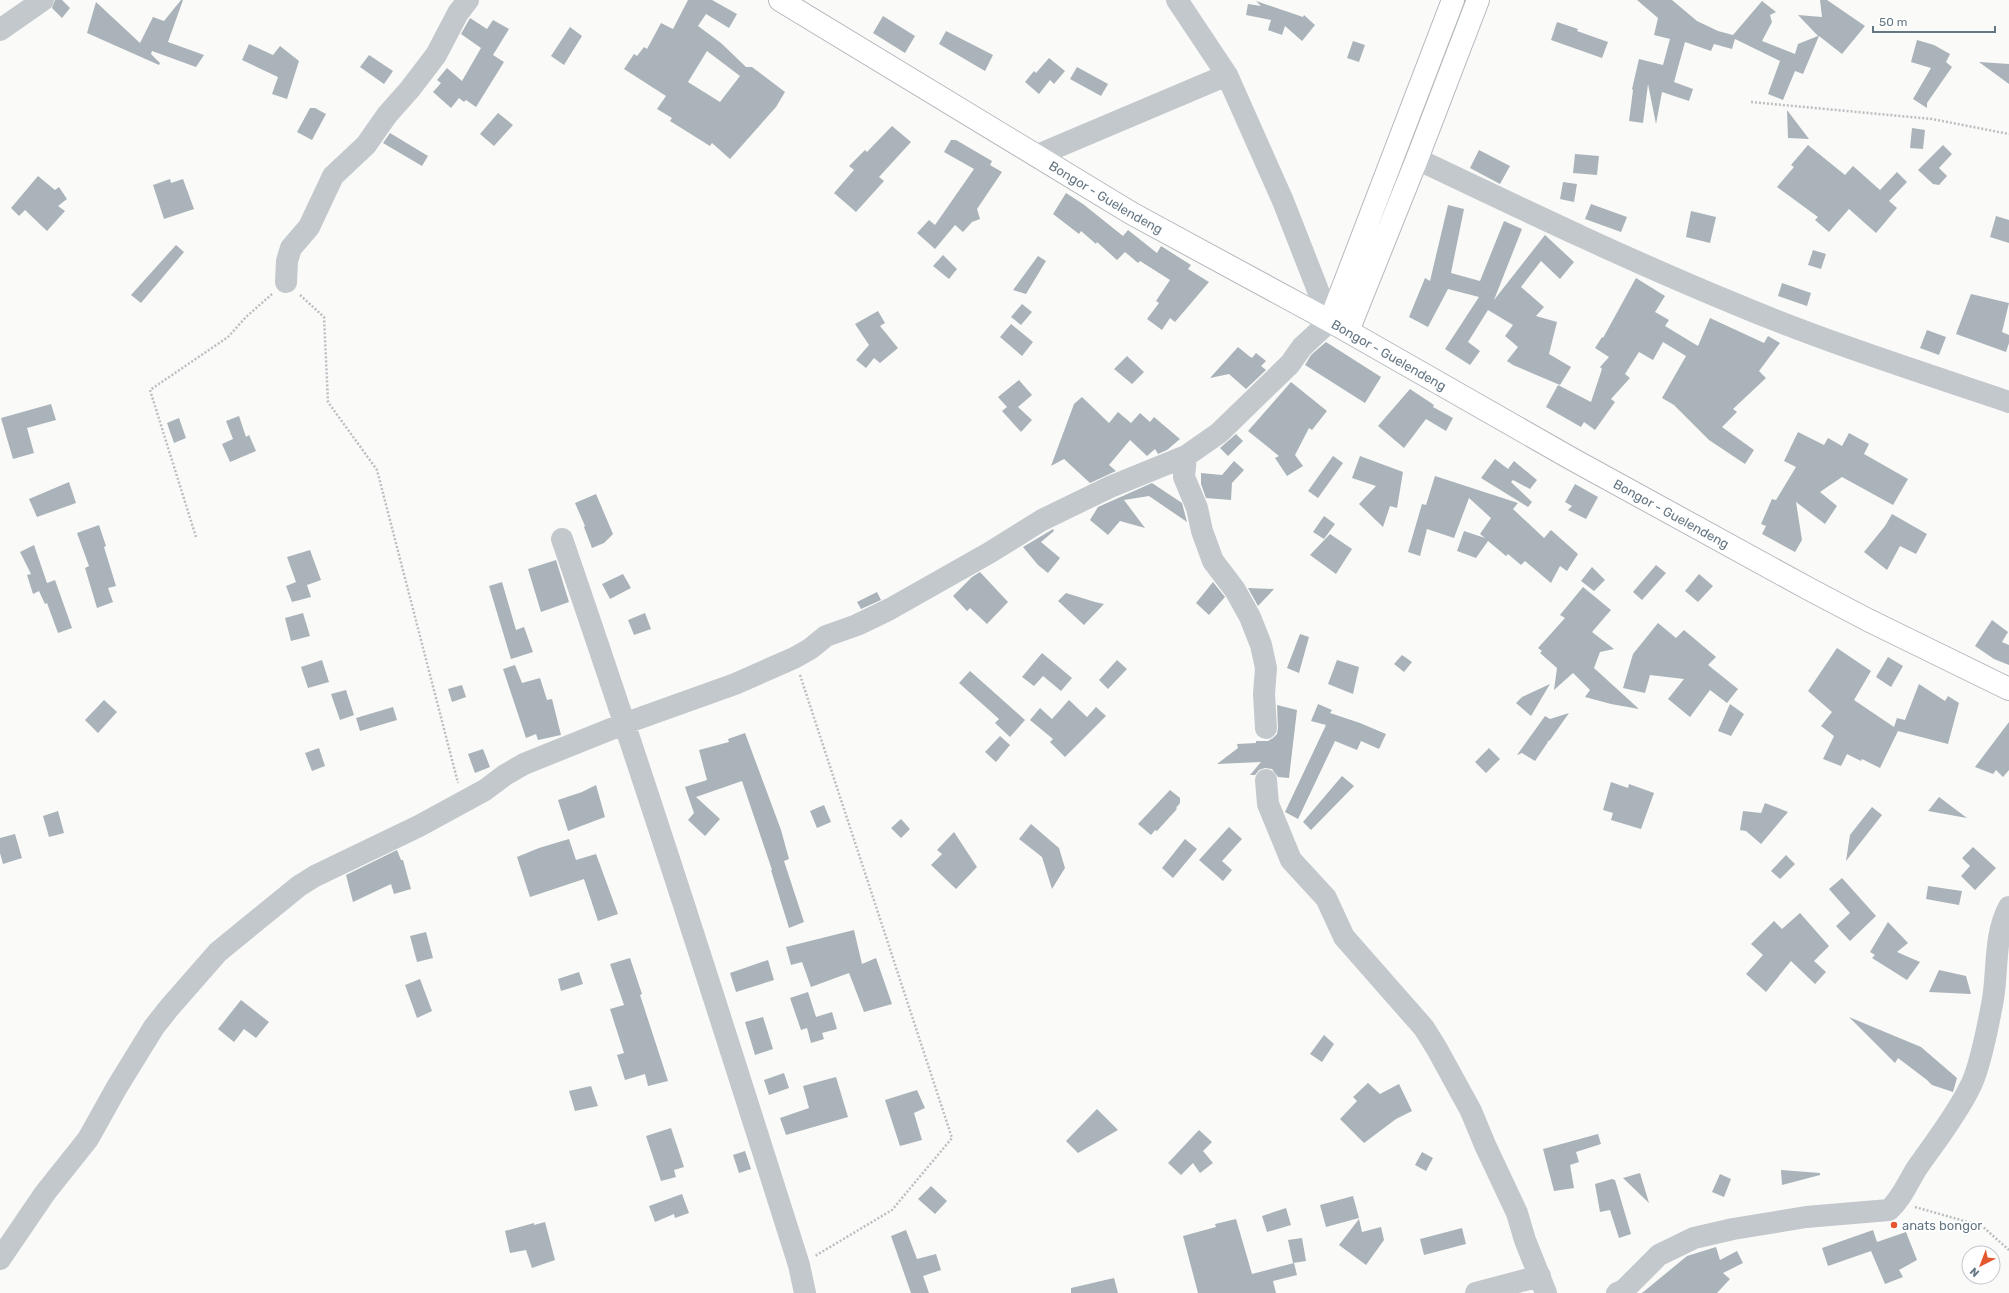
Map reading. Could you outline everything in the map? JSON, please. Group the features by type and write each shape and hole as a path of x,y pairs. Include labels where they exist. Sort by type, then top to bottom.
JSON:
{"main road":[{"name":"Bongor - Guelendeng","path":"780,0 1038,155 1130,213 1339,326 1572,459 1809,589 1868,620 2009,689"},
{"path":"1339,326 1453,0"},
{"path":"1339,326 1417,159 1478,0"}],"street":[{"path":"0,30 42,0"},
{"path":"286,282 287,261 291,248 309,227 333,176 366,145 386,115 410,89 436,55 458,13 468,0"},
{"path":"0,1259 45,1193 88,1139 154,1027 199,972 218,952 299,886 315,876 382,844 485,790 505,775 524,764 626,724 735,684 794,658 810,649 826,636 857,625 890,609 989,554 1042,520 1110,487 1186,456 1219,434 1290,364 1302,347 1339,326 1227,75 1177,0"},
{"path":"1038,155 1227,75"},
{"path":"1417,159 1535,216 1734,304 1845,345 2009,402"},
{"path":"1186,456 1184,477 1197,508 1202,531 1213,561 1235,590 1250,617 1261,645 1266,668 1264,694 1266,728"},
{"path":"562,538 626,724 800,1265 805,1293"},
{"path":"1266,780 1268,804 1291,860 1326,898 1344,937 1424,1028 1438,1048 1471,1111 1485,1145 1517,1213 1525,1240 1543,1284 1476,1293"},
{"path":"1617,1293 1624,1290 1659,1255 1694,1238 1806,1216 1889,1210 1898,1202 1917,1168 1936,1142 1970,1089 1993,998 2001,926 2009,907"}],"path":[{"path":"1751,102 1932,119 2009,134"},
{"path":"196,537 150,390 228,337 246,317 286,282 324,317 328,402 377,470 463,801"},
{"path":"794,658 952,1138 892,1210 800,1265"},
{"path":"1898,1202 1982,1226 2009,1250"}],"building":[{"path":"55,0 62,0 70,8 62,18 52,8"},
{"path":"181,0 183,0 168,42 204,55 196,67 152,51 151,54 160,63 159,65 87,33 96,2 140,43 153,17 164,21"},
{"path":"688,0 712,0 737,14 729,28 706,14 698,26 721,43 746,67 752,67 785,92 776,107 730,159 712,143 710,146 670,121 672,118 657,109 666,96 624,69 634,54 637,56 644,47 647,49 661,23 673,29","holes":["707,51 740,76 720,102 688,82"]},
{"path":"1637,0 1672,0 1697,21 1718,31 1733,35 1762,1 1776,12 1770,15 1772,22 1762,41 1795,54 1798,44 1818,36 1798,15 1822,17 1820,0 1827,0 1865,26 1842,54 1819,36 1803,74 1795,71 1783,100 1768,94 1780,61 1735,39 1732,49 1714,44 1711,51 1685,42 1674,82 1693,89 1689,101 1662,92 1656,124 1648,84 1643,123 1629,121 1632,89 1639,59 1663,65 1670,39 1654,35 1658,18"},
{"path":"1256,1 1303,17 1304,15 1315,25 1302,41 1285,26 1282,35 1268,30 1271,20 1246,15 1248,4 1261,6"},
{"path":"883,16 915,36 905,53 873,33"},
{"path":"470,18 487,29 493,20 509,29 493,55 504,62 476,107 466,100 464,102 459,98 451,108 433,92 441,83 437,80 447,68 462,81 481,48 461,34"},
{"path":"1557,22 1608,42 1602,58 1551,40"},
{"path":"570,27 582,36 564,65 551,56"},
{"path":"946,31 993,55 985,71 939,44"},
{"path":"1917,40 1934,45 1950,54 1946,62 1952,67 1927,103 1927,108 1913,99 1931,68 1911,62"},
{"path":"1353,41 1365,45 1359,62 1347,58"},
{"path":"249,44 273,55 280,46 299,61 287,99 272,94 278,77 242,60"},
{"path":"369,55 393,71 384,84 360,67"},
{"path":"1049,58 1065,71 1054,84 1050,80 1039,94 1025,82 1034,71 1036,73"},
{"path":"1979,62 2009,64 2009,84"},
{"path":"1077,67 1108,84 1101,96 1070,79"},
{"path":"310,108 315,108 326,114 312,140 297,132"},
{"path":"1787,110 1809,139 1788,138"},
{"path":"498,113 513,125 494,146 480,134"},
{"path":"892,126 911,142 879,177 884,181 856,212 834,193 854,170 849,166 865,150 867,152"},
{"path":"1912,128 1925,130 1923,149 1910,148"},
{"path":"390,133 428,156 422,166 383,143"},
{"path":"951,140 956,140 992,161 990,165 1002,172 977,209 980,219 972,222 963,232 955,225 935,249 917,233 929,220 935,225 974,169 944,152"},
{"path":"1808,145 1845,175 1853,166 1880,190 1897,172 1907,182 1889,201 1897,208 1876,233 1849,209 1829,232 1815,220 1818,217 1777,187 1794,167 1791,165"},
{"path":"1943,145 1952,154 1939,168 1947,176 1939,185 1933,184 1918,170"},
{"path":"1479,150 1510,166 1500,184 1470,168"},
{"path":"1575,154 1599,156 1597,175 1573,173"},
{"path":"38,176 55,190 59,187 67,199 58,206 65,211 47,231 25,210 19,216 11,208"},
{"path":"170,179 171,183 183,179 194,209 164,219 153,185"},
{"path":"1563,182 1577,184 1574,202 1560,199"},
{"path":"1066,193 1083,204 1123,236 1128,230 1157,253 1161,246 1191,265 1188,269 1209,282 1175,322 1170,318 1162,330 1147,319 1159,303 1156,301 1170,280 1140,261 1138,263 1125,252 1117,260 1097,242 1096,244 1081,231 1079,234 1053,214"},
{"path":"1591,204 1627,217 1621,232 1585,219"},
{"path":"1448,205 1464,209 1451,273 1480,281 1504,221 1522,229 1494,300 1545,235 1574,262 1560,279 1541,261 1521,287 1544,307 1536,316 1557,322 1549,354 1571,367 1560,385 1507,361 1518,347 1505,336 1513,325 1488,310 1468,342 1480,351 1470,365 1445,349 1479,297 1448,289 1428,327 1409,317 1425,278 1430,281"},
{"path":"1691,211 1716,217 1710,243 1686,237"},
{"path":"1996,216 2009,220 2009,243 1990,237"},
{"path":"176,245 184,252 141,303 131,295"},
{"path":"1813,250 1826,254 1821,269 1808,265"},
{"path":"943,255 957,269 949,279 933,266"},
{"path":"1038,256 1046,261 1026,294 1013,290"},
{"path":"1636,278 1665,296 1655,312 1669,320 1665,326 1698,346 1710,318 1764,343 1768,336 1780,343 1759,371 1766,378 1733,409 1737,412 1722,427 1754,450 1745,464 1709,440 1674,405 1662,398 1686,356 1663,342 1653,360 1639,352 1625,374 1630,378 1611,399 1615,402 1595,430 1584,422 1581,427 1546,407 1558,385 1591,402 1602,369 1600,367 1609,357 1595,348 1602,337 1603,338"},
{"path":"1782,283 1811,293 1807,306 1778,296"},
{"path":"1971,294 2009,303 2002,332 2009,335 2009,343 2006,352 1956,334"},
{"path":"1022,304 1032,312 1021,325 1011,317"},
{"path":"878,311 885,323 880,326 898,348 880,363 874,358 866,368 856,360 869,345 855,324"},
{"path":"1011,324 1033,342 1022,356 1000,337"},
{"path":"1927,330 1946,337 1939,355 1920,348"},
{"path":"1326,342 1381,377 1365,403 1305,365 1311,355"},
{"path":"1238,347 1252,358 1256,353 1266,361 1261,366 1266,370 1246,389 1229,374 1210,378"},
{"path":"1127,356 1144,372 1132,384 1114,369"},
{"path":"1019,380 1032,395 1018,407 1032,420 1021,432 1002,411 1007,407 998,397"},
{"path":"1291,382 1327,411 1312,430 1309,428 1295,455 1303,466 1287,476 1275,458 1279,456 1248,431"},
{"path":"1410,389 1434,405 1433,407 1453,418 1446,431 1426,419 1404,448 1378,426"},
{"path":"1082,397 1109,423 1118,412 1131,423 1140,413 1150,422 1154,417 1180,439 1167,450 1158,454 1155,449 1147,456 1130,440 1109,465 1116,471 1090,483 1064,459 1051,466 1074,404"},
{"path":"51,404 56,420 27,428 34,453 13,459 1,418"},
{"path":"239,416 246,437 249,435 256,451 230,462 222,444 233,439 226,421"},
{"path":"179,418 186,438 174,443 167,423"},
{"path":"1798,432 1824,445 1828,438 1842,446 1849,433 1869,444 1864,454 1908,479 1893,505 1842,477 1820,492 1837,506 1825,524 1796,502 1802,540 1795,552 1762,534 1766,526 1761,524 1772,499 1776,500 1796,467 1784,461"},
{"path":"1236,434 1243,441 1228,456 1220,448"},
{"path":"1333,456 1343,463 1318,498 1308,491"},
{"path":"1360,456 1403,472 1397,508 1390,506 1383,527 1359,504 1376,486 1352,478"},
{"path":"1495,459 1508,469 1514,461 1537,480 1530,489 1513,480 1511,482 1532,502 1528,507 1481,478"},
{"path":"1234,461 1244,470 1232,483 1231,500 1206,498 1201,484 1201,473 1222,475"},
{"path":"1435,476 1518,503 1513,509 1544,538 1551,530 1578,554 1567,571 1560,566 1551,583 1525,561 1521,565 1508,554 1506,556 1488,541 1476,558 1457,551 1464,531 1485,538 1480,534 1491,518 1469,498 1454,538 1427,529 1420,556 1408,552 1422,504 1426,505"},
{"path":"69,482 76,503 37,517 29,499"},
{"path":"1152,483 1182,503 1187,522 1149,496 1124,500 1145,528 1120,521 1108,535 1090,520 1098,507"},
{"path":"1575,484 1598,497 1586,519 1568,510 1572,506 1565,502"},
{"path":"596,494 613,534 604,543 592,548 584,527 585,526 575,503"},
{"path":"1892,514 1927,534 1916,554 1900,546 1887,570 1864,552 1885,526"},
{"path":"1324,516 1335,524 1324,539 1313,532"},
{"path":"99,525 116,586 108,588 113,602 97,608 85,568 89,566 77,533"},
{"path":"1053,529 1054,531 1041,542 1060,558 1048,573 1038,565 1023,547"},
{"path":"1330,534 1352,549 1336,574 1310,555"},
{"path":"34,545 47,583 55,580 72,628 58,633 47,603 45,604 39,591 33,594 27,575 31,574 20,552"},
{"path":"310,550 321,580 307,585 311,597 292,602 286,586 296,582 287,557"},
{"path":"556,560 569,602 541,612 528,569"},
{"path":"1656,565 1666,573 1642,600 1633,592"},
{"path":"1592,567 1605,580 1594,591 1581,581"},
{"path":"980,572 1008,602 987,624 970,608 967,611 953,596 972,577"},
{"path":"623,574 631,588 610,599 602,584"},
{"path":"1699,574 1713,586 1698,602 1685,591"},
{"path":"502,582 516,630 524,627 533,652 511,659 489,586"},
{"path":"1213,582 1225,597 1209,615 1196,603"},
{"path":"1583,587 1611,610 1592,632 1614,649 1600,652 1594,668 1639,709 1585,697 1590,690 1573,673 1554,690 1557,668 1540,653 1542,651 1538,648 1565,618 1560,615"},
{"path":"1248,588 1274,589 1258,606"},
{"path":"877,592 881,600 861,609 857,602"},
{"path":"1066,593 1104,604 1084,625 1058,601"},
{"path":"303,613 310,636 291,641 285,618"},
{"path":"645,613 651,629 634,635 628,620"},
{"path":"1992,620 2008,632 2002,642 2009,645 2009,665 1994,659 1975,646"},
{"path":"1658,623 1676,638 1684,630 1716,657 1708,665 1738,689 1727,703 1710,690 1690,717 1668,699 1684,679 1650,675 1645,693 1623,688 1633,654"},
{"path":"1300,634 1309,637 1299,673 1287,668"},
{"path":"1837,648 1871,671 1854,700 1894,727 1897,718 1905,720 1919,684 1945,701 1948,696 1959,703 1948,744 1898,731 1880,768 1862,759 1861,761 1847,754 1841,766 1823,759 1834,736 1821,726 1832,712 1808,691"},
{"path":"1042,653 1072,678 1061,691 1043,676 1034,686 1022,677"},
{"path":"1402,655 1412,662 1404,672 1394,664"},
{"path":"1888,657 1903,666 1891,687 1876,677"},
{"path":"322,660 329,682 308,688 301,667"},
{"path":"1117,660 1127,669 1108,689 1099,680"},
{"path":"1337,660 1359,667 1353,694 1328,684"},
{"path":"515,665 522,683 540,678 547,700 552,699 561,735 538,740 536,734 526,738 503,669"},
{"path":"970,671 1025,720 1010,737 995,723 999,719 959,683"},
{"path":"1550,684 1531,716 1516,703 1522,697"},
{"path":"462,685 466,697 452,702 448,689"},
{"path":"346,690 354,715 340,720 331,694"},
{"path":"104,700 117,712 98,733 85,720"},
{"path":"1069,700 1087,717 1096,707 1106,716 1065,757 1050,742 1053,739 1030,720 1040,708 1052,719"},
{"path":"1318,704 1332,710 1330,713 1386,734 1379,749 1361,741 1357,750 1335,741 1298,819 1285,812 1326,725 1311,721"},
{"path":"1730,704 1744,714 1731,736 1718,731"},
{"path":"1277,705 1297,710 1289,778 1278,777 1272,769 1265,768 1259,770 1255,775 1250,775 1261,762 1217,764 1238,748 1237,744 1268,741 1273,738 1277,734 1278,728"},
{"path":"393,707 397,720 360,731 356,718"},
{"path":"1569,713 1535,761 1522,753 1517,755 1545,716 1550,719"},
{"path":"2009,722 2009,770 2003,777 1996,770 1993,774 1975,767"},
{"path":"745,733 781,830 789,859 784,861 804,922 789,928 772,870 742,781 696,797 720,819 705,836 688,820 694,813 685,787 707,780 699,750 729,742 728,739"},
{"path":"1000,736 1010,745 996,762 985,752"},
{"path":"319,748 325,766 312,771 305,753"},
{"path":"1489,748 1500,759 1486,773 1475,762"},
{"path":"483,749 490,767 475,773 468,754"},
{"path":"1342,776 1354,786 1311,830 1303,822"},
{"path":"1611,782 1628,788 1629,784 1654,793 1641,829 1611,820 1613,813 1603,810"},
{"path":"596,785 605,817 568,831 558,800 582,792"},
{"path":"1170,790 1180,798 1180,803 1176,808 1177,809 1157,831 1155,830 1151,835 1138,824"},
{"path":"1939,797 1967,818 1928,811"},
{"path":"1765,803 1788,812 1761,844 1746,831 1740,830 1743,811 1761,813"},
{"path":"824,805 831,822 817,828 810,811"},
{"path":"1872,807 1882,815 1846,861 1850,835"},
{"path":"58,811 64,833 49,837 43,816"},
{"path":"901,819 910,829 901,838 891,828"},
{"path":"1031,824 1059,848 1065,868 1052,889 1042,857 1019,839"},
{"path":"1229,827 1242,839 1222,861 1232,870 1223,881 1199,860"},
{"path":"954,832 977,867 956,889 931,865 942,854 937,850"},
{"path":"15,834 22,858 3,864 0,853 0,838"},
{"path":"569,839 576,860 596,854 618,914 598,921 584,879 530,897 517,857 539,848"},
{"path":"1185,839 1197,849 1173,878 1162,868"},
{"path":"1973,847 1996,868 1975,890 1961,876 1970,866 1962,858"},
{"path":"397,850 401,860 403,860 411,889 394,894 391,884 353,902 346,875"},
{"path":"1786,855 1795,864 1780,879 1771,871"},
{"path":"1842,878 1876,916 1850,941 1836,926 1850,913 1829,889"},
{"path":"1928,886 1962,891 1959,905 1926,899"},
{"path":"1800,913 1829,946 1814,961 1826,972 1815,984 1791,961 1766,992 1746,974 1763,955 1751,944 1774,921 1782,929"},
{"path":"1888,922 1908,943 1897,952 1920,962 1907,980 1872,958 1875,955 1870,952"},
{"path":"854,930 862,964 876,958 892,1004 864,1012 849,973 811,987 802,962 791,965 786,947"},
{"path":"426,932 433,958 417,962 410,936"},
{"path":"630,958 642,994 640,995 668,1081 648,1086 645,1074 625,1080 617,1055 624,1053 610,1009 624,1005 610,964"},
{"path":"768,960 774,980 736,992 730,973"},
{"path":"1939,970 1966,976 1971,994 1929,992"},
{"path":"579,972 583,984 561,991 558,979"},
{"path":"420,979 432,1011 417,1018 405,985"},
{"path":"808,992 816,1017 832,1012 837,1029 822,1033 824,1039 811,1043 807,1028 801,1030 790,998"},
{"path":"241,1000 269,1022 256,1038 244,1029 234,1042 218,1029"},
{"path":"763,1017 773,1049 755,1055 745,1022"},
{"path":"1849,1017 1921,1047 1957,1078 1953,1092 1932,1085 1898,1058 1895,1063"},
{"path":"1324,1035 1334,1044 1322,1062 1310,1054"},
{"path":"784,1073 789,1088 769,1095 764,1080"},
{"path":"836,1077 848,1117 786,1135 780,1118 809,1108 803,1086"},
{"path":"1368,1083 1380,1094 1399,1084 1412,1111 1396,1119 1364,1143 1340,1119 1357,1101 1353,1097"},
{"path":"591,1086 598,1106 575,1111 569,1091"},
{"path":"917,1090 925,1108 914,1113 922,1140 900,1146 885,1100"},
{"path":"1097,1109 1118,1130 1078,1153 1066,1141"},
{"path":"671,1128 684,1167 674,1170 676,1177 661,1181 646,1136"},
{"path":"1199,1130 1212,1142 1203,1151 1213,1163 1200,1173 1193,1163 1181,1175 1168,1163"},
{"path":"1598,1134 1601,1144 1576,1152 1579,1162 1570,1165 1574,1188 1554,1191 1543,1149"},
{"path":"745,1151 751,1169 739,1173 733,1155"},
{"path":"1422,1152 1433,1158 1426,1171 1415,1165"},
{"path":"1781,1170 1820,1173 1820,1175 1782,1185"},
{"path":"1640,1173 1649,1203 1623,1178"},
{"path":"1720,1174 1731,1179 1724,1197 1712,1192"},
{"path":"1612,1179 1615,1180 1631,1234 1619,1238 1610,1210 1600,1212 1595,1184"},
{"path":"931,1186 947,1201 935,1214 918,1199"},
{"path":"682,1194 689,1213 675,1218 674,1214 655,1222 649,1206"},
{"path":"1353,1196 1359,1218 1326,1227 1320,1205"},
{"path":"1286,1208 1291,1225 1267,1232 1262,1216"},
{"path":"1236,1219 1252,1274 1294,1263 1297,1275 1273,1281 1276,1293 1198,1293 1183,1236 1216,1227 1215,1224"},
{"path":"1359,1219 1362,1232 1381,1227 1384,1240 1366,1265 1339,1245"},
{"path":"545,1222 555,1260 532,1268 526,1250 510,1253 505,1231 534,1223 534,1225"},
{"path":"1462,1228 1466,1244 1424,1255 1420,1239"},
{"path":"906,1230 917,1259 936,1254 941,1270 923,1276 929,1293 911,1293 891,1236"},
{"path":"1873,1230 1877,1242 1906,1232 1917,1260 1899,1270 1903,1277 1885,1284 1871,1251 1828,1266 1822,1248"},
{"path":"1302,1238 1306,1261 1293,1263 1288,1240"},
{"path":"1716,1247 1720,1260 1737,1251 1743,1263 1723,1273 1730,1279 1717,1293 1642,1293 1687,1256"},
{"path":"1114,1278 1118,1293 1071,1293 1071,1288"}],"place":[{"name":"anats bongor","path":"1894,1225"}]}
